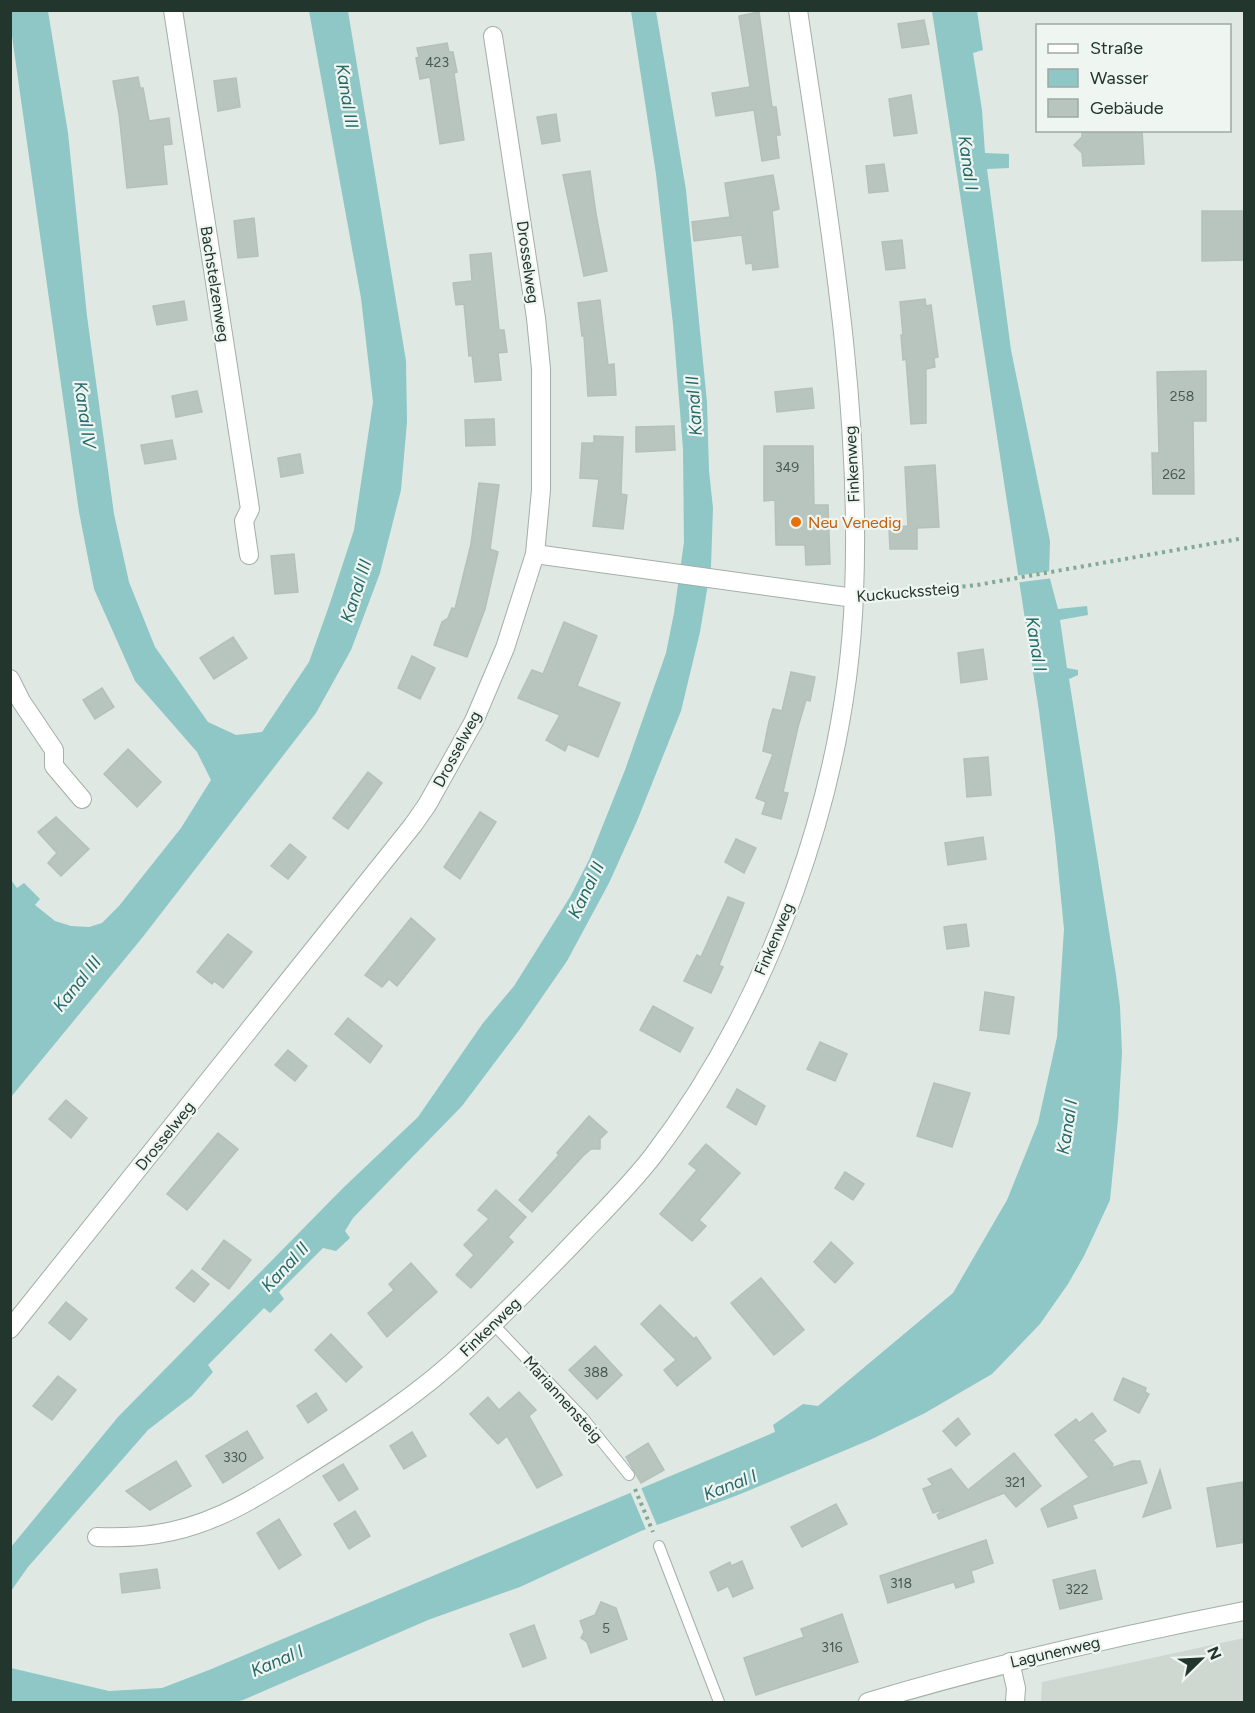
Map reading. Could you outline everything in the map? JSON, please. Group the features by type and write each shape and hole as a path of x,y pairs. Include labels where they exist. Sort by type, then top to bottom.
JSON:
{"street":[{"name":"Bachstelzenweg","path":"173,10 250,508 244,521 249,555"},
{"name":"Finkenweg","path":"98,1537 141,1537 175,1531 205,1521 254,1499 367,1428 439,1376 494,1325 599,1216 652,1157 694,1098 733,1030 771,949 811,844 832,764 841,717 854,598 855,518 850,412 828,213 798,10"},
{"name":"Drosselweg","path":"10,1329 377,872 422,812 474,721 505,648 535,554 541,490 541,369 536,318 493,36"},
{"name":"Kuckuckssteig","path":"535,554 854,598"},
{"path":"10,679 21,701 54,750 54,766 82,799"},
{"name":"Lagunenweg","path":"868,1702 1010,1662 1245,1611"},
{"path":"1010,1662 1016,1688 1016,1702"}],"lane":[{"name":"Mariannensteig","path":"494,1325 583,1418 629,1475"},
{"path":"659,1546 719,1702"}],"path":[{"name":"Kuckuckssteig","path":"854,598 977,585 1245,538"},
{"path":"637,1492 651,1526"}],"shaded area":[{"path":"1244,1638 1244,1702 1041,1702 1042,1682"}],"water":[{"path":"11,10 48,11 68,133 87,316 114,514 129,582 155,647 208,722 236,735 262,732 309,662 354,530 373,402 361,298 309,11 348,11 406,361 407,422 401,490 380,573 351,650 316,713 142,938 11,1097 11,880 17,888 24,883 40,899 35,905 55,921 71,926 89,927 102,923 119,906 181,828 211,780 197,752 135,681 94,589 79,512 11,29"},
{"name":"Kanal II","path":"631,11 656,11 686,190 707,402 709,471 713,508 711,566 700,632 681,711 637,821 609,883 567,961 520,1029 462,1106 353,1218 345,1231 350,1238 336,1251 323,1248 279,1292 284,1299 270,1313 264,1308 208,1365 213,1372 192,1396 148,1430 28,1567 11,1591 11,1547 118,1417 343,1188 418,1117 483,1023 514,986 570,897 589,860 625,770 666,653 684,542 683,449 673,324 656,174"},
{"name":"Kanal I","path":"932,11 977,11 983,50 973,53 982,110 985,153 1009,154 1009,168 987,169 1011,350 1050,541 1049,575 1058,609 1087,606 1088,615 1060,620 1067,668 1078,670 1078,675 1069,679 1116,975 1122,1053 1110,1200 1084,1256 1040,1324 992,1374 925,1413 872,1439 738,1495 641,1531 520,1587 428,1620 243,1700 234,1702 11,1702 11,1668 109,1691 162,1688 775,1432 773,1425 803,1404 818,1406 953,1293 1007,1200 1038,1123 1057,1037 1064,929 1039,711"}],"pier":[{"path":"1052,571 1053,578 1015,583 1014,576"},
{"path":"640,1485 658,1528 647,1532 629,1489"}],"building":[{"path":"759,12 772,107 776,107 780,135 776,135 779,158 762,161 754,110 716,116 712,93 750,87 739,16"},
{"path":"924,20 929,44 902,48 898,24"},
{"path":"447,43 449,52 453,52 457,72 454,73 464,140 440,144 430,77 420,79 416,58 419,57 417,48"},
{"path":"138,77 140,88 143,88 149,121 169,118 172,144 163,145 167,184 127,188 113,81"},
{"path":"236,78 240,107 218,111 214,81"},
{"path":"911,95 917,133 894,136 889,99"},
{"path":"556,114 560,141 542,144 537,117"},
{"path":"1082,132 1142,132 1144,164 1083,166 1082,153 1074,145 1082,137"},
{"path":"884,164 888,191 869,193 866,166"},
{"path":"590,171 607,271 584,276 563,175"},
{"path":"773,175 779,209 772,211 778,267 753,270 752,263 746,264 742,235 694,241 692,222 730,217 725,183"},
{"path":"1202,211 1245,211 1245,260 1202,261"},
{"path":"254,218 258,256 238,258 234,221"},
{"path":"902,240 905,268 886,270 882,242"},
{"path":"491,253 499,330 504,330 507,352 498,353 501,380 475,382 472,355 469,356 464,304 456,305 453,283 472,281 470,255"},
{"path":"925,299 926,306 931,305 938,357 934,358 935,367 926,369 926,423 911,424 906,359 903,360 900,302"},
{"path":"600,300 608,365 614,364 616,395 588,396 584,336 582,336 578,303"},
{"path":"184,301 187,320 157,325 153,306"},
{"path":"1206,371 1206,421 1193,421 1194,494 1153,494 1152,453 1159,453 1157,372"},
{"path":"812,388 814,408 777,412 775,392"},
{"path":"197,391 202,412 176,417 172,396"},
{"path":"494,419 495,445 466,446 465,420"},
{"path":"674,426 675,450 636,452 636,427"},
{"path":"594,436 623,437 621,494 627,495 623,529 593,526 599,479 580,478 582,443 594,443"},
{"path":"172,440 176,459 145,464 141,445"},
{"path":"764,446 813,446 814,505 828,505 830,564 806,565 805,545 776,545 775,500 764,501"},
{"path":"300,454 303,473 281,477 278,458"},
{"path":"935,465 939,527 917,528 917,549 890,549 889,527 908,526 905,467"},
{"path":"479,483 499,485 490,549 498,552 485,609 467,657 434,645 442,622 448,618 452,608 455,609 471,544"},
{"path":"294,554 298,592 275,594 271,556"},
{"path":"564,622 597,636 577,686 620,703 598,757 568,744 565,751 546,740 560,715 518,698 532,670 543,674"},
{"path":"233,637 247,658 214,679 200,658"},
{"path":"983,649 987,679 961,683 958,653"},
{"path":"412,656 435,668 420,699 398,688"},
{"path":"791,672 815,677 810,701 806,700 798,727 783,792 788,793 781,819 762,814 766,802 756,798 773,754 763,751 769,722 773,709 782,711"},
{"path":"102,688 114,707 95,719 83,700"},
{"path":"128,749 161,782 137,807 104,774"},
{"path":"988,757 991,795 967,797 964,759"},
{"path":"368,772 382,783 348,829 333,818"},
{"path":"480,812 496,822 460,879 444,867"},
{"path":"56,817 89,849 61,876 48,863 57,853 38,832"},
{"path":"983,837 986,859 948,865 945,843"},
{"path":"736,839 756,848 744,873 725,862"},
{"path":"290,844 306,857 288,879 271,866"},
{"path":"728,897 744,903 719,965 723,967 711,993 684,981 697,955 701,957"},
{"path":"411,918 435,939 397,986 389,979 382,987 365,975"},
{"path":"966,924 969,946 947,949 944,927"},
{"path":"228,934 252,952 223,988 214,981 212,984 197,972"},
{"path":"985,992 1014,997 1009,1034 980,1030"},
{"path":"653,1006 693,1028 680,1052 640,1030"},
{"path":"348,1018 382,1046 370,1063 335,1034"},
{"path":"820,1042 847,1054 835,1081 807,1069"},
{"path":"288,1050 307,1066 295,1081 275,1065"},
{"path":"934,1083 970,1093 952,1147 917,1136"},
{"path":"737,1089 765,1106 756,1125 727,1107"},
{"path":"66,1100 87,1118 71,1138 49,1119"},
{"path":"589,1116 607,1132 600,1139 600,1149 591,1149 583,1156 532,1212 519,1200 559,1155 557,1153"},
{"path":"218,1133 238,1149 187,1210 167,1194"},
{"path":"706,1144 740,1173 699,1220 706,1226 692,1241 660,1214 697,1170 689,1164"},
{"path":"845,1172 864,1184 853,1200 835,1188"},
{"path":"496,1190 526,1217 508,1237 513,1242 471,1288 456,1275 474,1255 464,1245 489,1219 478,1210"},
{"path":"224,1240 251,1260 229,1289 202,1269"},
{"path":"831,1242 853,1263 835,1283 814,1262"},
{"path":"411,1263 437,1292 387,1337 368,1313 394,1290 389,1284"},
{"path":"192,1270 209,1284 194,1302 176,1288"},
{"path":"761,1278 804,1330 774,1355 731,1303"},
{"path":"66,1302 87,1319 70,1340 49,1323"},
{"path":"660,1305 694,1339 696,1337 711,1358 677,1386 664,1370 676,1360 641,1324"},
{"path":"331,1334 362,1367 346,1382 315,1350"},
{"path":"595,1346 622,1375 597,1399 569,1370"},
{"path":"58,1376 76,1390 52,1420 33,1406"},
{"path":"1123,1378 1146,1388 1145,1392 1149,1394 1139,1413 1114,1400"},
{"path":"519,1392 536,1410 529,1416 562,1475 537,1488 507,1436 498,1444 470,1414 488,1397 499,1410"},
{"path":"316,1393 327,1410 308,1423 297,1406"},
{"path":"1092,1413 1106,1431 1093,1440 1113,1464 1111,1468 1132,1461 1140,1461 1147,1483 1072,1505 1077,1518 1048,1527 1041,1509 1089,1477 1055,1435 1076,1419 1079,1423"},
{"path":"958,1418 970,1434 956,1446 943,1431"},
{"path":"247,1431 263,1458 223,1483 206,1456"},
{"path":"412,1432 426,1456 404,1469 390,1446"},
{"path":"648,1443 664,1470 641,1483 626,1457"},
{"path":"1014,1453 1041,1486 1016,1507 1004,1493 939,1519 937,1515 945,1509 933,1513 923,1489 933,1485 928,1479 951,1469 968,1490"},
{"path":"176,1461 191,1486 150,1510 126,1491"},
{"path":"343,1464 358,1489 339,1501 323,1476"},
{"path":"1160,1470 1171,1508 1143,1517"},
{"path":"1242,1482 1245,1499 1245,1542 1217,1547 1207,1488"},
{"path":"836,1504 847,1524 802,1547 791,1527"},
{"path":"355,1511 370,1536 349,1549 334,1524"},
{"path":"279,1519 301,1555 279,1569 257,1533"},
{"path":"986,1540 993,1563 971,1571 974,1582 956,1588 954,1582 888,1603 880,1576"},
{"path":"742,1561 753,1588 733,1597 728,1586 718,1591 710,1572 730,1562 731,1566"},
{"path":"157,1569 160,1588 122,1593 120,1574"},
{"path":"1095,1570 1102,1599 1060,1609 1053,1580"},
{"path":"601,1602 616,1608 627,1639 591,1653 587,1642 581,1638 584,1632 580,1621 595,1615"},
{"path":"842,1614 858,1662 756,1695 744,1658 804,1637 801,1629"},
{"path":"534,1625 546,1658 523,1667 510,1634"}],"place":[{"name":"Neu Venedig","path":"796,522"}],"water label":[{"name":"Kanal III","path":"347,96"},
{"name":"Kanal IV","path":"85,415"},
{"name":"Kanal III","path":"356,591"},
{"name":"Kanal III","path":"77,984"}]}
